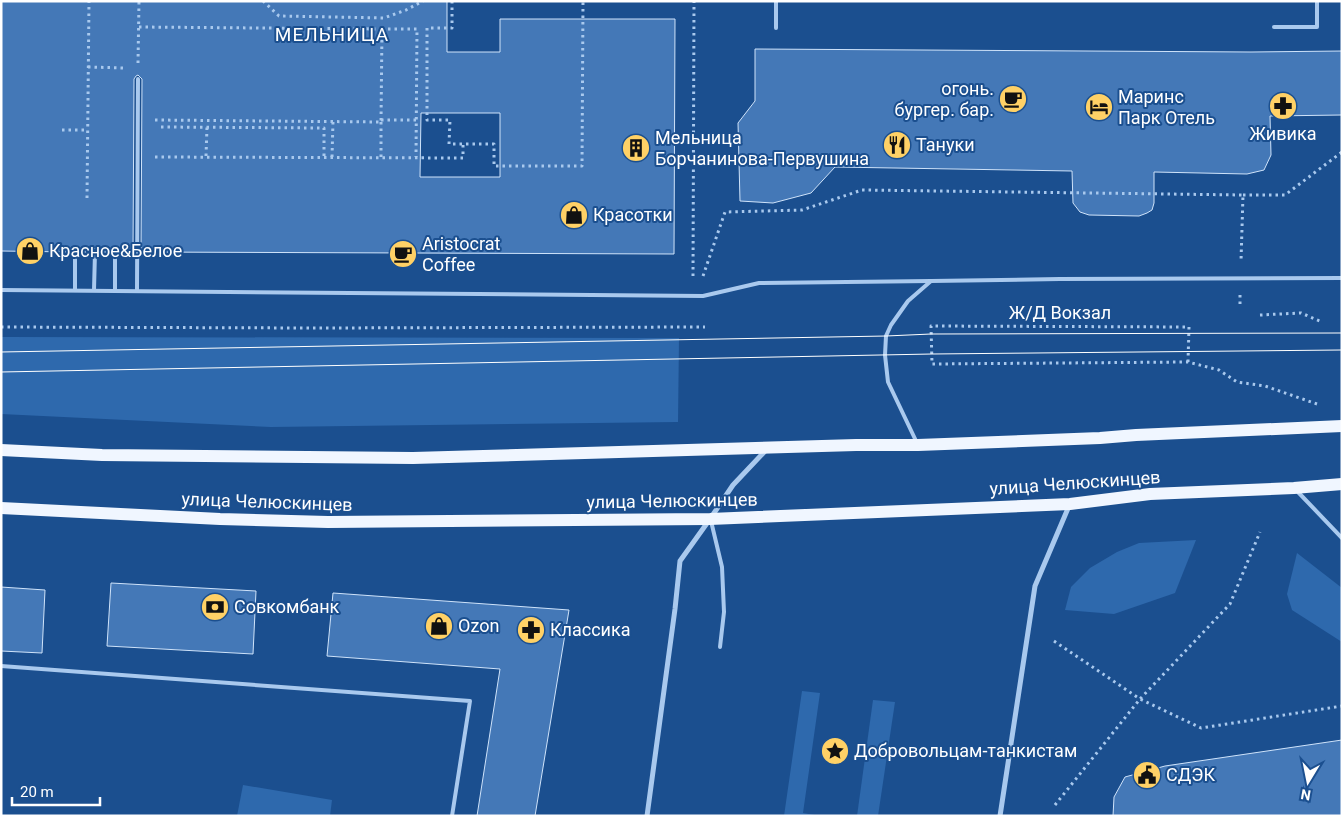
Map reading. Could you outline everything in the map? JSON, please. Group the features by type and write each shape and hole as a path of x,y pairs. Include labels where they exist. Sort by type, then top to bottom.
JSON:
{"main road":[{"path":"1,450 102,455 413,458 769,447 918,445 1342,426"},
{"name":"улица Челюскинцев","path":"1,508 220,519 328,522 710,519 1070,504 1150,494 1342,484"}],"street":[{"path":"646,816 680,560 733,485 769,447"},
{"path":"1000,816 1035,586 1070,504"}],"lane":[{"path":"776,1 776,28"},
{"path":"1274,27 1316,27 1316,1"},
{"path":"136,291 138,79"},
{"path":"74,290 75,252"},
{"path":"94,252 94,290"},
{"path":"115,252 115,291"},
{"path":"1,290 703,296 759,283 1342,278"},
{"path":"918,445 888,382 885,355 886,336 891,325 908,301 930,281"},
{"path":"1294,488 1342,538"},
{"path":"710,519 722,567 724,612 720,647"},
{"path":"1,666 470,701 452,816"}],"path":[{"path":"87,198 89,1"},
{"path":"138,79 139,1"},
{"path":"263,1 279,16 375,18 384,18 423,1"},
{"path":"452,1 452,28 427,28 427,120 450,120 449,144 494,144 494,166 582,166 583,1"},
{"path":"692,276 694,1"},
{"path":"138,27 417,29 416,157"},
{"path":"381,158 382,29"},
{"path":"88,68 138,68"},
{"path":"155,126 155,120 416,120"},
{"path":"332,157 333,121"},
{"path":"161,126 324,128 324,157"},
{"path":"206,156 207,127"},
{"path":"62,130 88,130"},
{"path":"154,156 463,158 463,144"},
{"path":"703,276 724,212 802,210 862,190 1285,195 1342,152"},
{"path":"1240,304 1243,195"},
{"path":"1260,314 1301,313 1322,322"},
{"name":"Ж/Д Вокзал","path":"931,326 1189,327 1188,362 932,364 931,326"},
{"path":"1,327 705,327"},
{"path":"1188,362 1218,370 1237,382 1265,386 1324,407"},
{"path":"1056,805 1140,699 1230,604 1260,532"},
{"path":"1054,641 1140,699 1201,728 1342,706"}],"shaded area":[{"path":"1,337 679,338 678,422 271,427 1,414"},
{"path":"1196,540 1175,593 1114,614 1065,610 1071,587 1090,568 1117,552 1139,543"},
{"path":"1297,553 1342,588 1342,642 1292,610 1287,594"},
{"path":"802,691 820,693 803,813 820,816 784,816"},
{"path":"873,700 895,702 878,816 857,816"},
{"path":"243,785 332,800 330,816 237,816"}],"building":[{"path":"1,1 447,1 447,52 500,52 500,19 675,19 674,254 141,252 142,79 138,75 134,79 133,252 119,252 115,248 111,252 99,252 95,248 91,252 79,252 75,248 71,252 1,251","holes":["421,113 500,113 500,177 420,177"]},
{"path":"755,49 1342,51 1342,115 1270,116 1271,155 1264,170 1247,174 1154,172 1154,203 1152,210 1139,216 1089,215 1080,212 1073,203 1072,171 835,167 811,193 773,203 740,201 738,123 755,101"},
{"path":"111,583 256,591 253,654 107,646"},
{"path":"1,587 45,590 42,653 1,651"},
{"path":"333,593 569,610 535,816 477,816 500,669 327,656"},
{"path":"1342,740 1342,816 1113,816 1114,797 1125,777 1165,766"}],"tram line":[{"path":"1,352 931,334 1342,333"},
{"path":"1,372 932,354 1342,350"}],"place":[{"name":"огонь. бургер. бар.","path":"1013,99"},
{"name":"Живика","path":"1283,106"},
{"name":"Маринс Парк Отель","path":"1099,107"},
{"name":"Тануки","path":"897,145"},
{"name":"Мельница Борчанинова-Первушина","path":"636,148"},
{"name":"Красотки","path":"574,215"},
{"name":"Красное&Белое","path":"30,251"},
{"name":"Aristocrat Coffee","path":"403,254"},
{"name":"Совкомбанк","path":"215,607"},
{"name":"Ozon","path":"439,626"},
{"name":"Классика","path":"531,630"},
{"name":"Добровольцам-танкистам","path":"835,751"},
{"name":"СДЭК","path":"1147,775"}],"district":[{"name":"МЕЛЬНИЦА","path":"332,34"}]}
